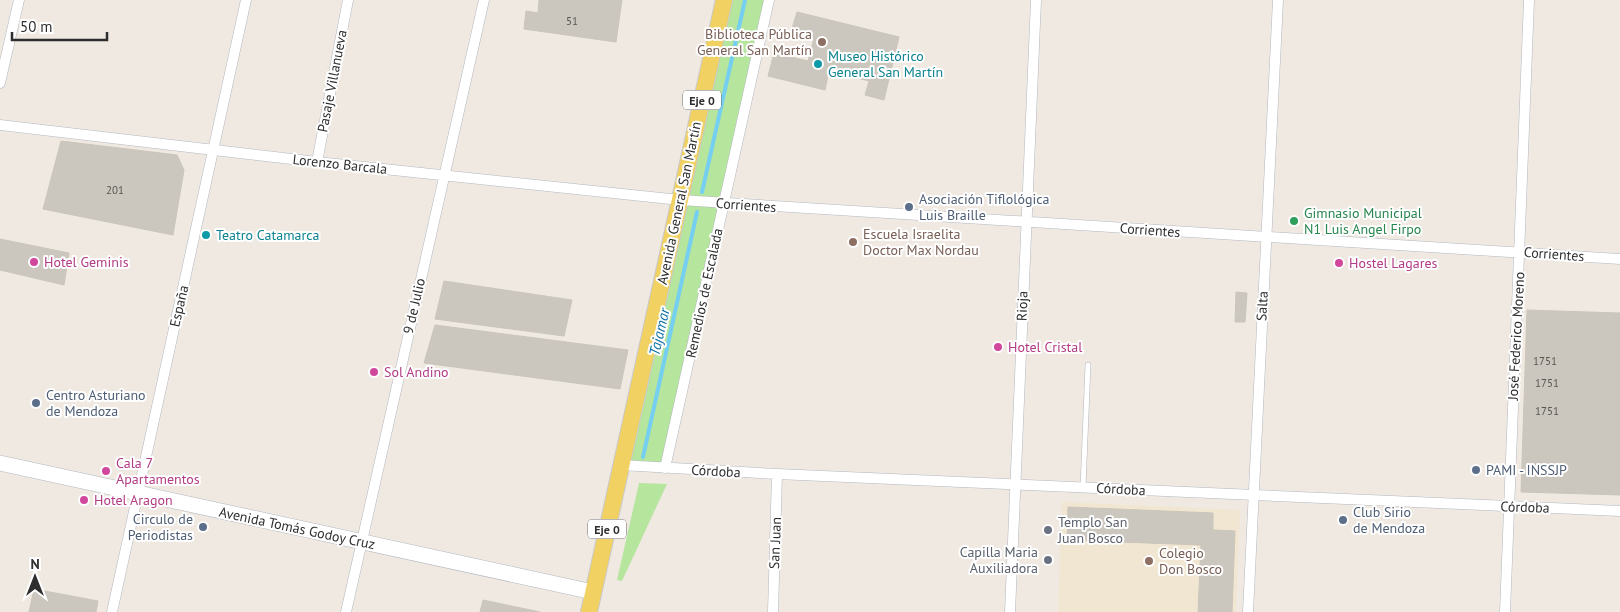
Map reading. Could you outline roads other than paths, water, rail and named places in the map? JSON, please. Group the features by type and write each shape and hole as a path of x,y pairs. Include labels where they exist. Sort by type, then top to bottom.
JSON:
{"main road":[{"name":"Avenida General San Martín","path":"589,612 724,0"},
{"name":"Avenida Tomás Godoy Cruz","path":"0,464 593,592"}],"street":[{"path":"0,83 19,0"},
{"name":"España","path":"112,612 246,0"},
{"name":"Pasaje Villanueva","path":"317,162 348,0"},
{"name":"9 de Julio","path":"346,612 484,0"},
{"name":"Remedios de Escalada","path":"665,468 769,0"},
{"name":"Rioja","path":"1010,612 1025,222 1036,0"},
{"name":"Salta","path":"1248,612 1252,495 1278,0"},
{"name":"José Federico Moreno","path":"1505,612 1529,0"},
{"name":"Lorenzo Barcala","path":"0,125 443,176 680,200"},
{"name":"Corrientes","path":"680,200 1620,259"},
{"name":"Córdoba","path":"621,466 1620,510"},
{"name":"San Juan","path":"773,612 777,474"}],"lane":[{"path":"1083,487 1088,365"}],"waterway":[{"name":"Tajamar","path":"702,192 745,0"},
{"name":"Tajamar","path":"643,457 697,212"}],"place":[{"name":"Biblioteca Pública General San Martín","path":"822,42"},
{"name":"Museo Histórico General San Martín","path":"818,64"},
{"name":"Asociación Tiflológica Luis Braille","path":"909,207"},
{"name":"Gimnasio Municipal N1 Luis Angel Firpo","path":"1294,221"},
{"name":"Teatro Catamarca","path":"206,235"},
{"name":"Escuela Israelita Doctor Max Nordau","path":"853,242"},
{"name":"Hotel Geminis","path":"34,262"},
{"name":"Hostel Lagares","path":"1339,263"},
{"name":"Hotel Cristal","path":"998,347"},
{"name":"Sol Andino","path":"374,372"},
{"name":"Centro Asturiano de Mendoza","path":"36,403"},
{"name":"PAMI - INSSJP","path":"1476,470"},
{"name":"Cala 7 Apartamentos","path":"106,471"},
{"name":"Hotel Aragon","path":"84,500"},
{"name":"Club Sirio de Mendoza","path":"1343,520"},
{"name":"Circulo de Periodistas","path":"203,527"},
{"name":"Templo San Juan Bosco","path":"1048,530"},
{"name":"Capilla Maria Auxiliadora","path":"1048,560"},
{"name":"Colegio Don Bosco","path":"1149,561"}]}
